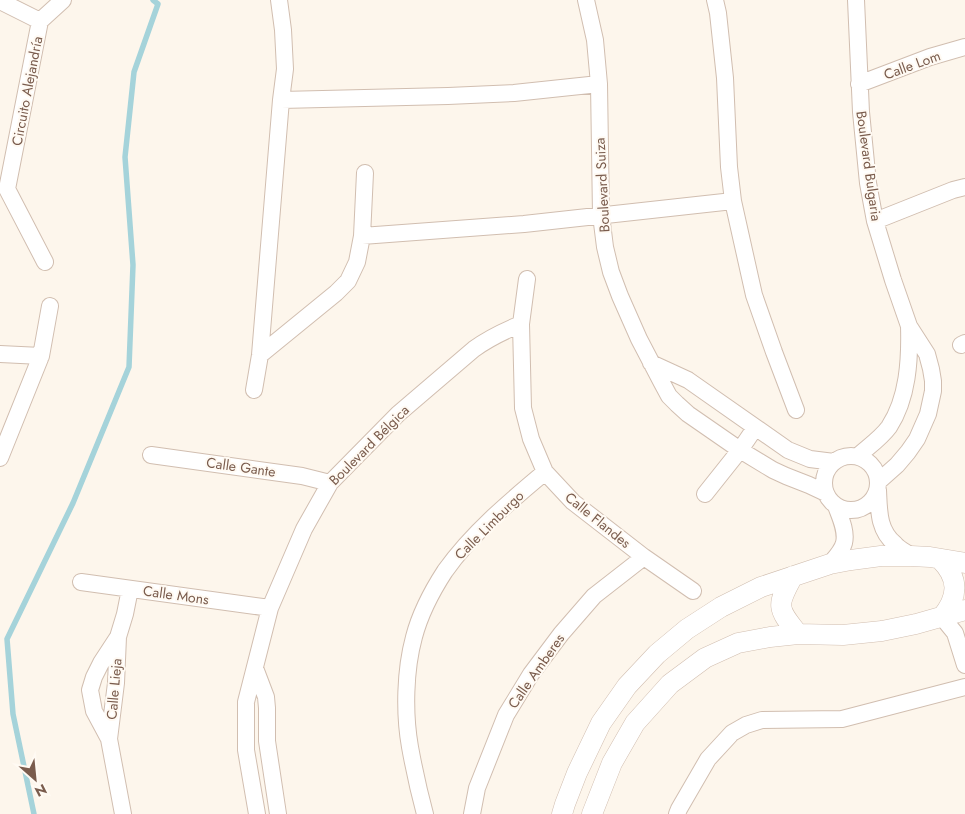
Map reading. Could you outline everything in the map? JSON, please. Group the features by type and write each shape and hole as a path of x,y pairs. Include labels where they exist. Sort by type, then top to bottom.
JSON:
{"street":[{"name":"Circuito Alejandría","path":"45,262 4,189 40,21 63,0"},
{"path":"254,390 260,356 285,69 279,0"},
{"name":"Boulevard Suiza","path":"586,0 596,40 599,84 601,216 611,272 635,331 662,383 677,404 688,414 740,450 786,476 826,493"},
{"path":"715,0 725,78 729,167 733,201 754,295 796,410"},
{"name":"Boulevard Bulgaria","path":"856,0 860,112 868,183 875,221 909,326 927,354 932,370 933,391 928,414 917,439 879,485"},
{"name":"Circuito Alejandría","path":"0,2 40,21"},
{"name":"Calle Lom","path":"859,84 930,57 965,47"},
{"path":"281,100 514,93 599,84"},
{"path":"260,356 348,281 357,262 362,236 364,172"},
{"path":"875,221 965,187"},
{"path":"362,236 524,224 733,201"},
{"name":"Calle Flandes","path":"527,279 521,324 524,408 530,439 545,472 573,502 644,557 693,591"},
{"path":"1,450 41,356 50,306"},
{"name":"Boulevard Bélgica","path":"257,814 246,750 246,702 270,608 304,528 330,483 398,414 474,348 487,339 521,324"},
{"name":"Boulevard Bulgaria","path":"858,456 888,428 901,402 908,366 909,326"},
{"path":"0,354 41,356"},
{"path":"651,363 688,380 777,444 810,459 834,462"},
{"path":"705,494 755,428"},
{"name":"Calle Gante","path":"151,455 302,476 330,483"},
{"path":"879,485 875,498 869,504 862,509 844,510 830,501 824,485 824,476 828,468 841,457 858,456 873,465 877,473 879,485 879,515 882,526 887,536 911,556"},
{"name":"Calle Limburgo","path":"425,814 410,746 407,706 408,673 414,636 426,603 445,571 471,539 545,472"},
{"path":"830,564 844,544 843,527 836,506"},
{"path":"562,814 577,773 601,723 627,686 657,654 687,629 761,587 830,564 881,556 930,557 965,563"},
{"name":"Calle Amberes","path":"472,814 477,788 506,715 531,674 561,634 594,596 644,557"},
{"path":"940,559 953,576 955,587 952,603 942,617"},
{"path":"793,576 783,593 781,602 784,616 798,634"},
{"name":"Calle Mons","path":"82,582 270,608"},
{"name":"Calle Lieja","path":"109,740 116,683 118,638 130,589"},
{"path":"592,814 612,763 635,723 670,684 705,658 738,644 770,637 798,634 843,635 882,631 916,624 965,610"},
{"path":"942,617 960,633 965,665"},
{"name":"Calle Lieja","path":"118,638 100,663 90,690 94,711 109,740 123,814"},
{"path":"255,668 266,697 267,741 278,814"},
{"path":"677,814 708,759 732,733 746,725 762,720 842,719 965,687"},
{"path":"251,779 272,774"}],"waterway":[{"path":"34,814 13,714 7,639 73,503 129,367 133,265 125,157 134,72 158,4 153,0"}]}
